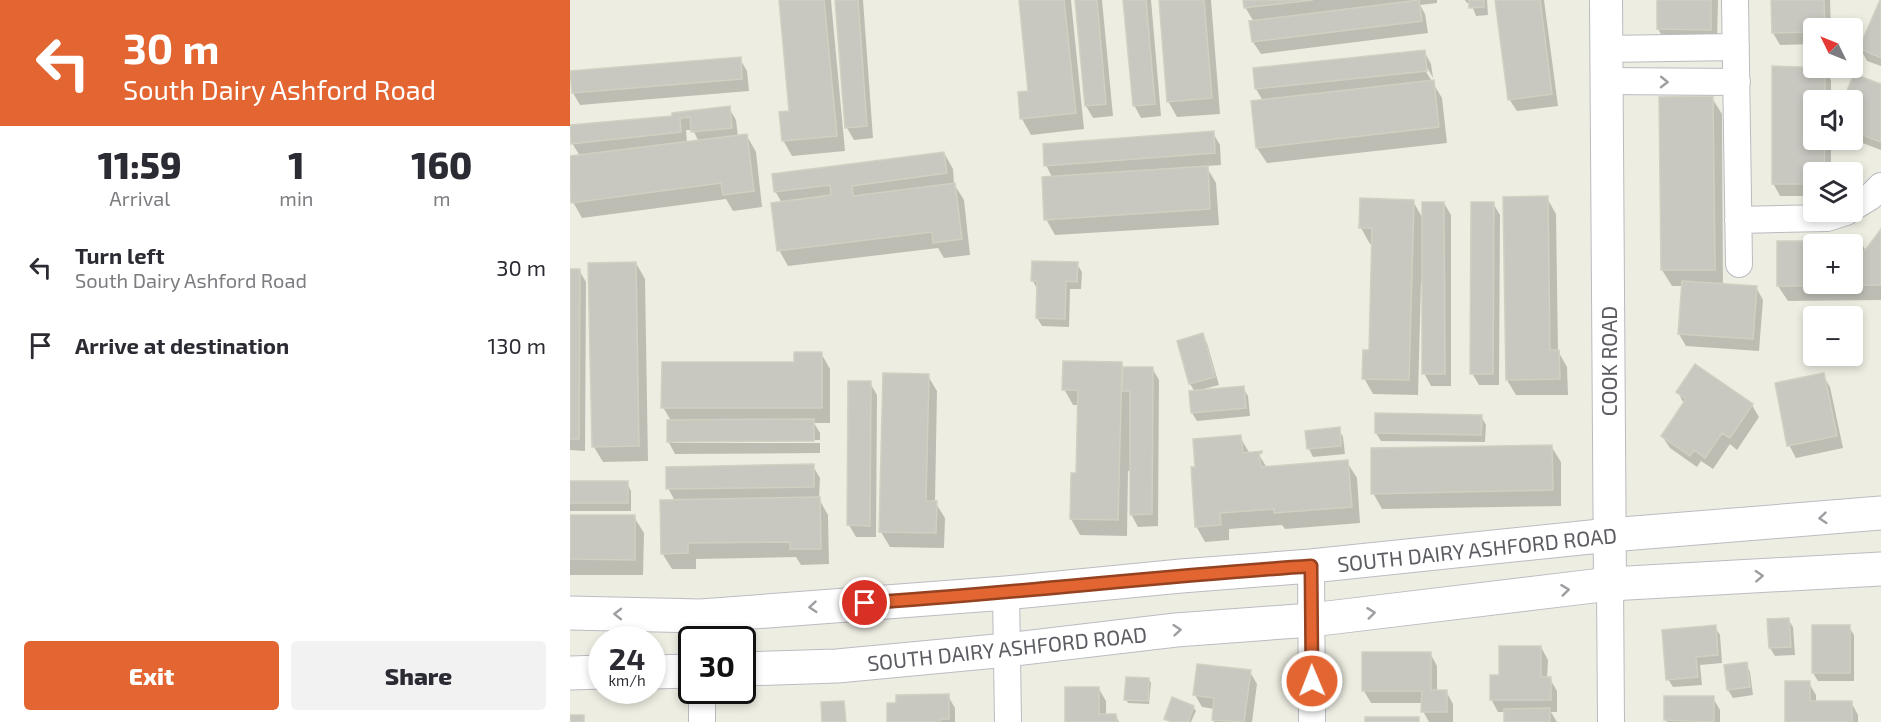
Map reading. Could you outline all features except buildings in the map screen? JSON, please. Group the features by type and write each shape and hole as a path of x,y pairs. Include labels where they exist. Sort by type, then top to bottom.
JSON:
{"main road":[{"name":"SOUTH DAIRY ASHFORD ROAD","path":"718,626 1006,593 1311,566 1610,535 1881,513"},
{"name":"SOUTH DAIRY ASHFORD ROAD","path":"756,669 837,666 1007,650 1176,630 1311,620 1610,584 1881,569"},
{"name":"SOUTH DAIRY ASHFORD ROAD","path":"570,613 684,626"},
{"path":"570,673 588,672"}],"street":[{"name":"COOK ROAD","path":"1606,0 1611,722"},
{"path":"1735,0 1739,264"},
{"path":"1605,49 1736,47"},
{"path":"1606,81 1737,82"},
{"path":"1863,201 1881,186"},
{"path":"1738,220 1803,219"},
{"path":"1311,566 1312,722"},
{"path":"1006,593 1008,722"},
{"path":"702,704 702,722"}],"route":[{"path":"865,603 1311,566 1312,681"}]}
